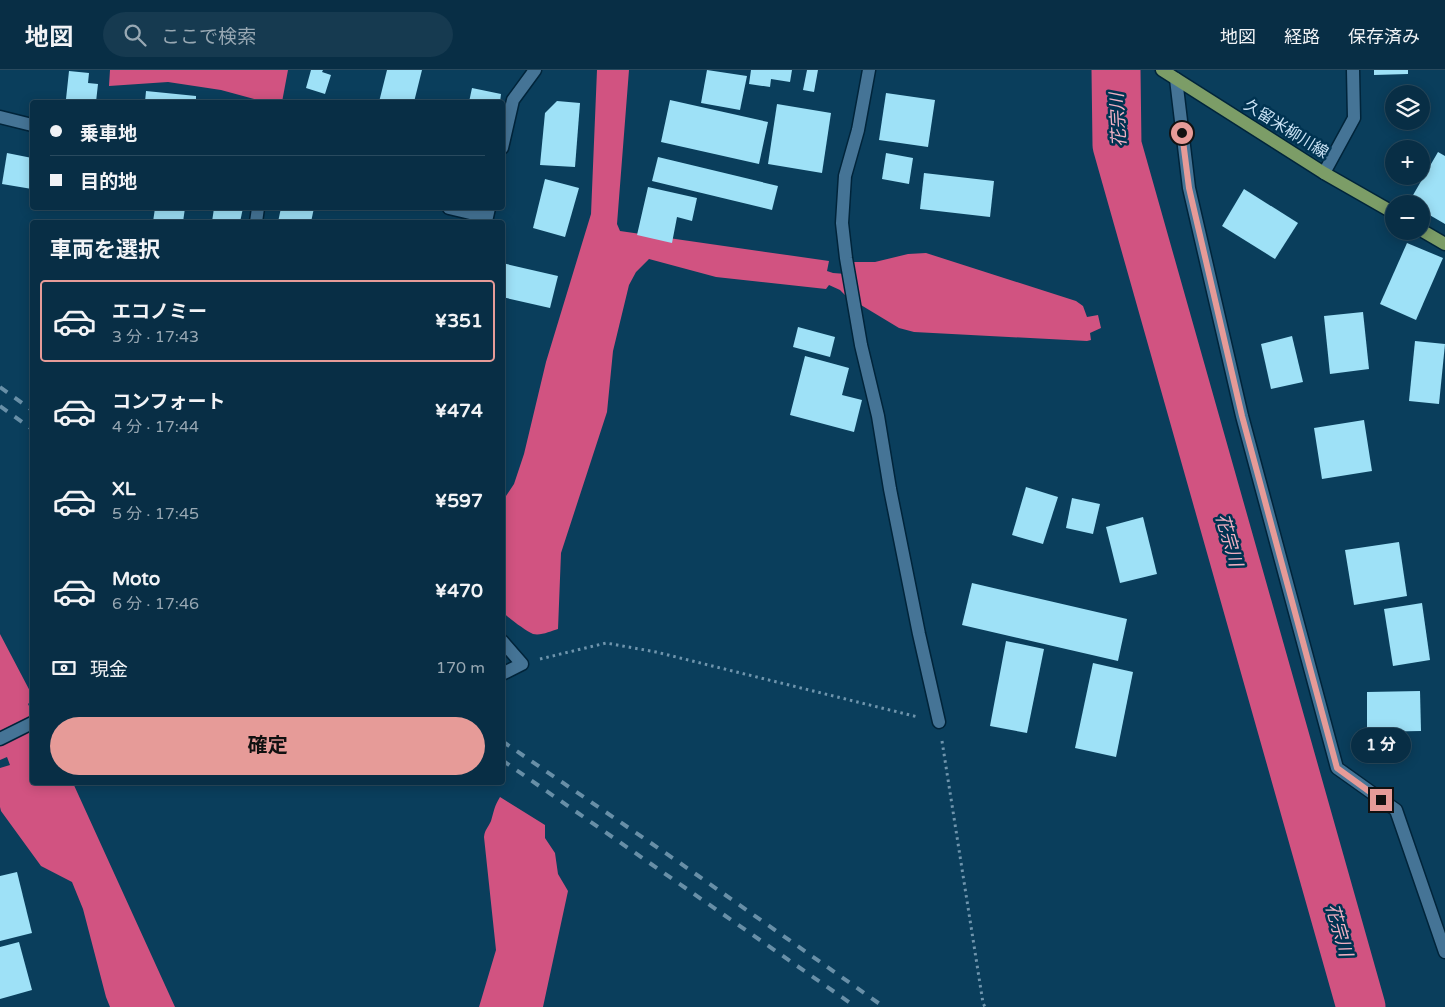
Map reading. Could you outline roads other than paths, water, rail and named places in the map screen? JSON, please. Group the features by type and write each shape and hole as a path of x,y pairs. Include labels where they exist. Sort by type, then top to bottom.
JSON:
{"main road":[{"name":"久留米柳川線","path":"1162,70 1385,209"},
{"path":"1430,235 1445,244"}],"street":[{"path":"505,135 513,100 535,70"},
{"path":"869,70 858,130 844,176 842,223 861,344 878,416 890,489 915,615 939,722"},
{"path":"1324,172 1354,118 1353,70"},
{"path":"1176,79 1189,188 1237,396 1337,768 1396,810 1445,952"},
{"path":"0,117 30,124"},
{"path":"457,210 487,217 489,210"},
{"path":"505,644 522,664 505,672"},
{"path":"0,739 30,724"}],"waterway":[{"name":"花宗川","path":"1116,70 1117,145 1361,1007"}],"railway":[{"path":"0,387 30,409"},
{"path":"0,406 30,428"},
{"path":"505,743 680,863 884,1007"},
{"path":"505,762 856,1007"}]}
